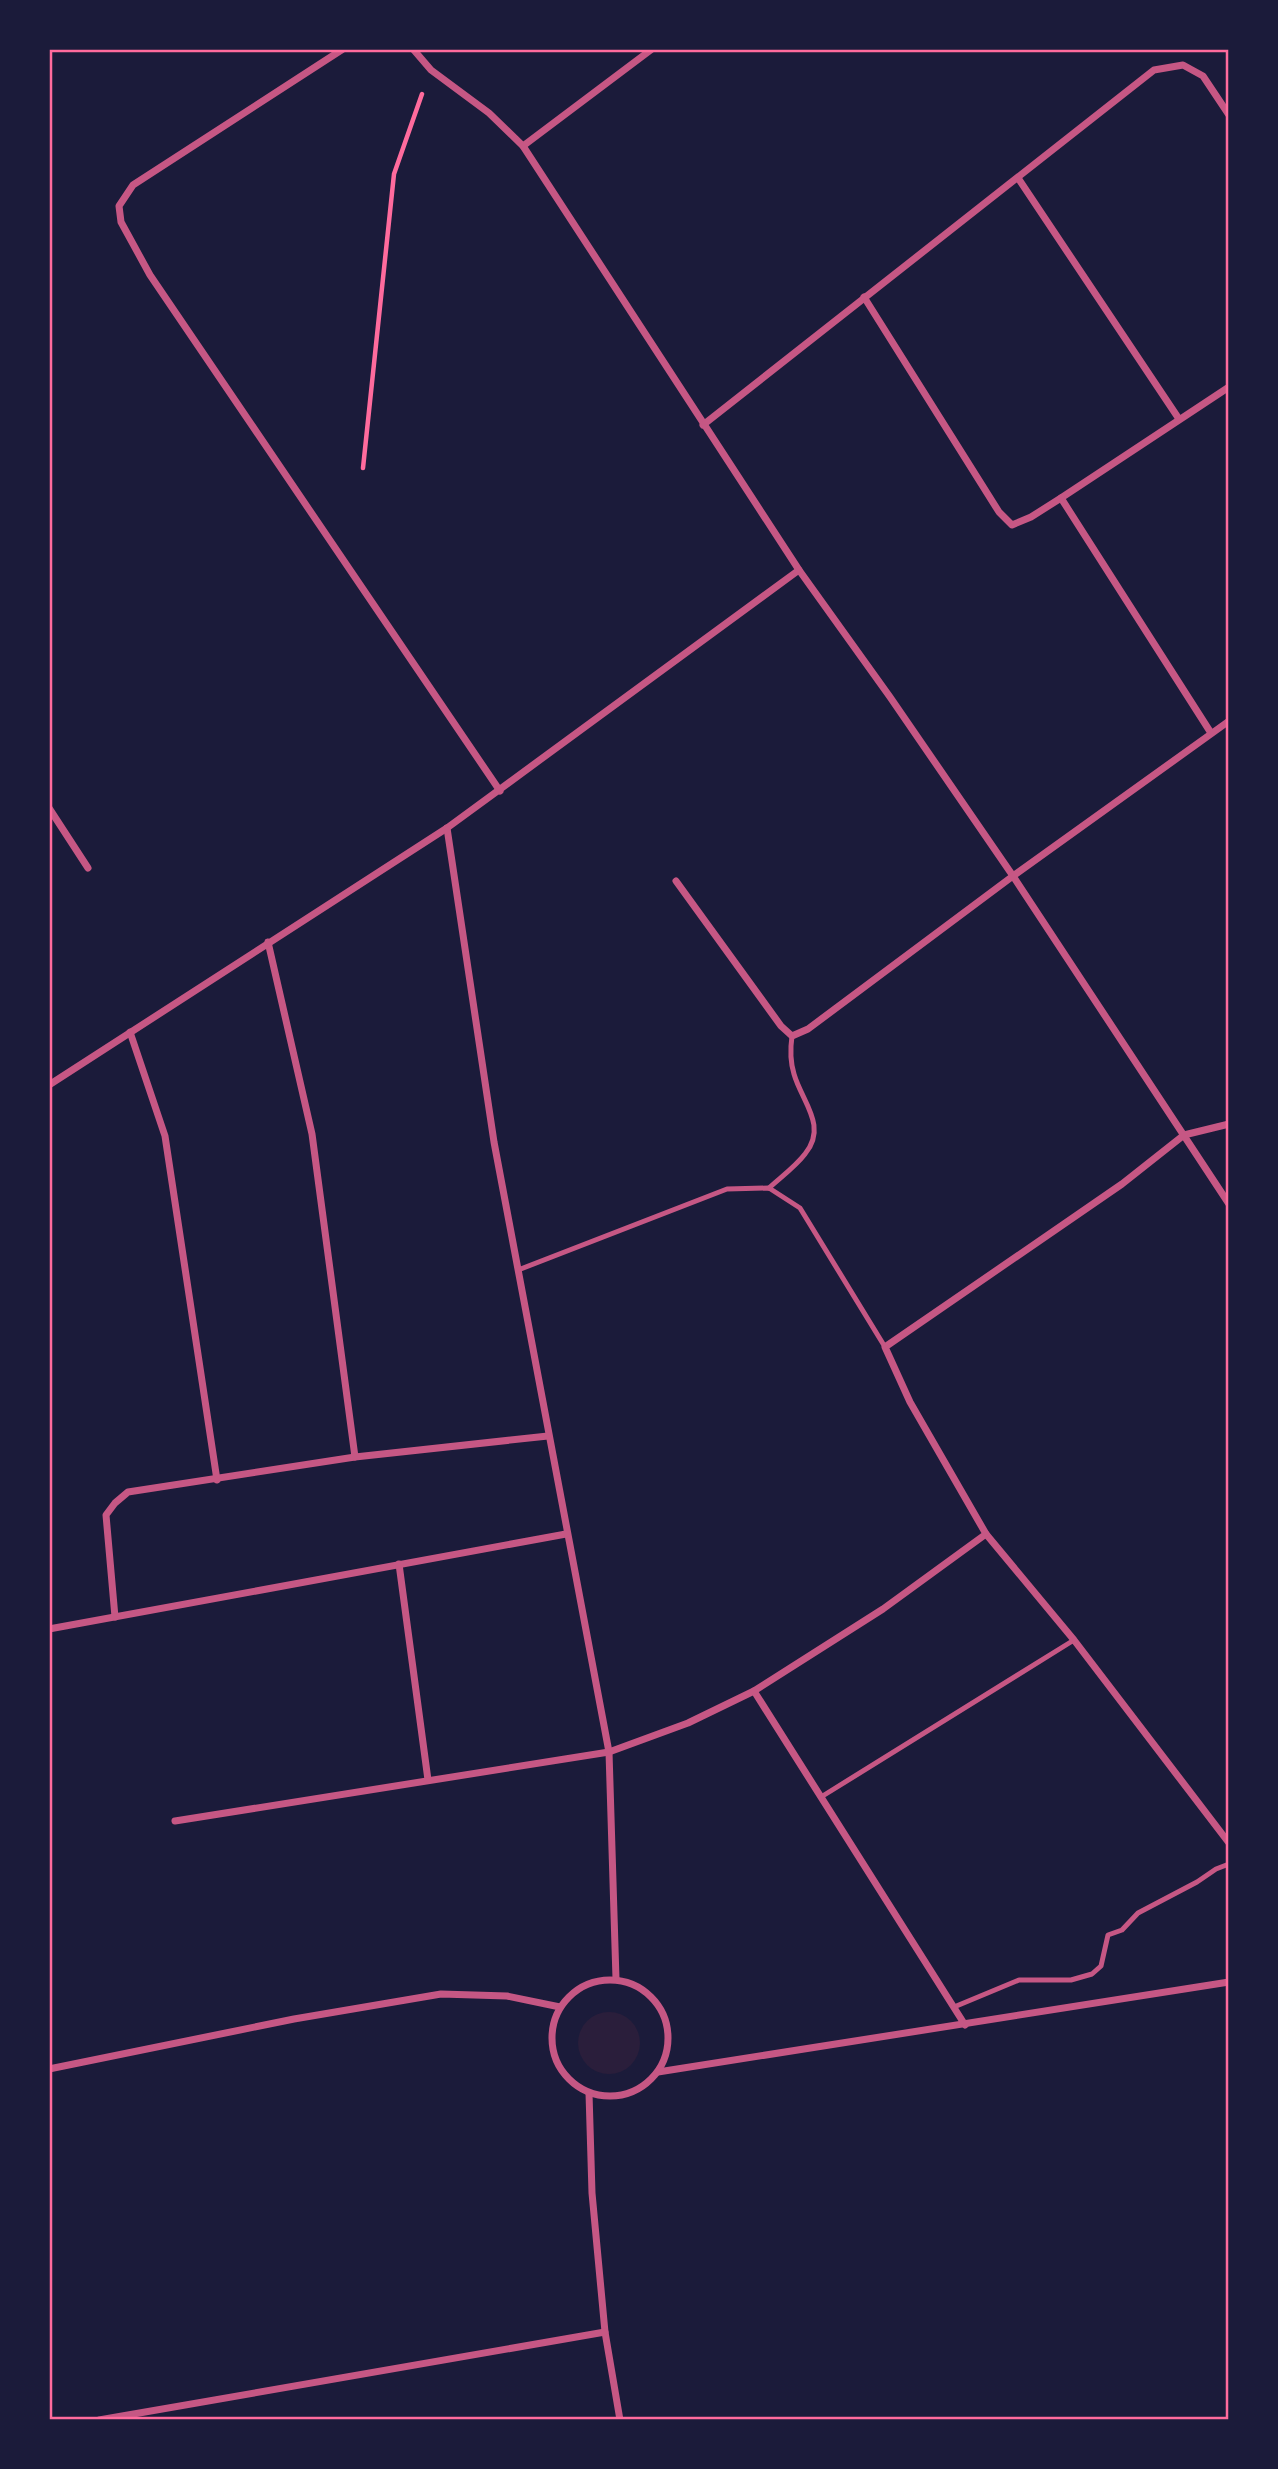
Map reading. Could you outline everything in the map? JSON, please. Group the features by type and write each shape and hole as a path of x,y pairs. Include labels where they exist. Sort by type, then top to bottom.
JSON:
{"street":[{"path":"343,49 133,185 119,206 121,222 158,287 500,791"},
{"path":"413,49 431,70 489,113 523,146 799,570 1013,876 1229,1204"},
{"path":"523,146 653,49"},
{"path":"703,425 1154,69 1183,65 1203,76 1229,115"},
{"path":"1018,178 1179,419"},
{"path":"863,297 999,512 1012,525 1031,517 1061,498 1229,387"},
{"path":"1061,498 1211,733"},
{"path":"49,1085 500,791 799,570"},
{"path":"676,881 781,1026 792,1037 808,1030 1013,876 1229,721"},
{"path":"49,808 88,868"},
{"path":"446,828 494,1142 609,1752 616,1979"},
{"path":"268,942 312,1133 355,1457"},
{"path":"130,1032 165,1136 217,1480"},
{"path":"1229,1124 1184,1135 1122,1184 885,1347 910,1402 986,1534 1226,1832 1229,1843"},
{"path":"115,1617 106,1515 128,1492 355,1457 548,1436"},
{"path":"49,1629 566,1534"},
{"path":"175,1821 609,1752 688,1723 754,1691 883,1609 986,1534"},
{"path":"399,1564 428,1780"},
{"path":"754,1691 965,2025"},
{"path":"616,1979 644,1990 663,2013 668,2043 658,2072 639,2089 615,2096 589,2093 568,2079 554,2057 551,2031 560,2007 575,1990 594,1981 616,1979"},
{"path":"658,2072 1229,1982"},
{"path":"49,2069 294,2019 442,1994 507,1996 560,2007"},
{"path":"589,2093 592,2193 605,2332 620,2420"},
{"path":"99,2420 605,2332"}],"lane":[{"path":"769,1188 805,1154 815,1136 813,1116 794,1076 790,1057 792,1037"},
{"path":"518,1270 727,1189 769,1188 800,1208 885,1347"},
{"path":"821,1797 1074,1640"},
{"path":"954,2007 1018,1980 1071,1980 1092,1974 1101,1966 1108,1936 1122,1930 1138,1913 1198,1882 1216,1868 1229,1864"}],"path":[{"path":"363,468 394,174 431,70"}],"shaded area":[{"path":"603,2012 615,2012 631,2021 638,2031 638,2055 631,2065 615,2074 603,2074 592,2069 583,2060 578,2049 578,2037 583,2026 592,2017"}]}
